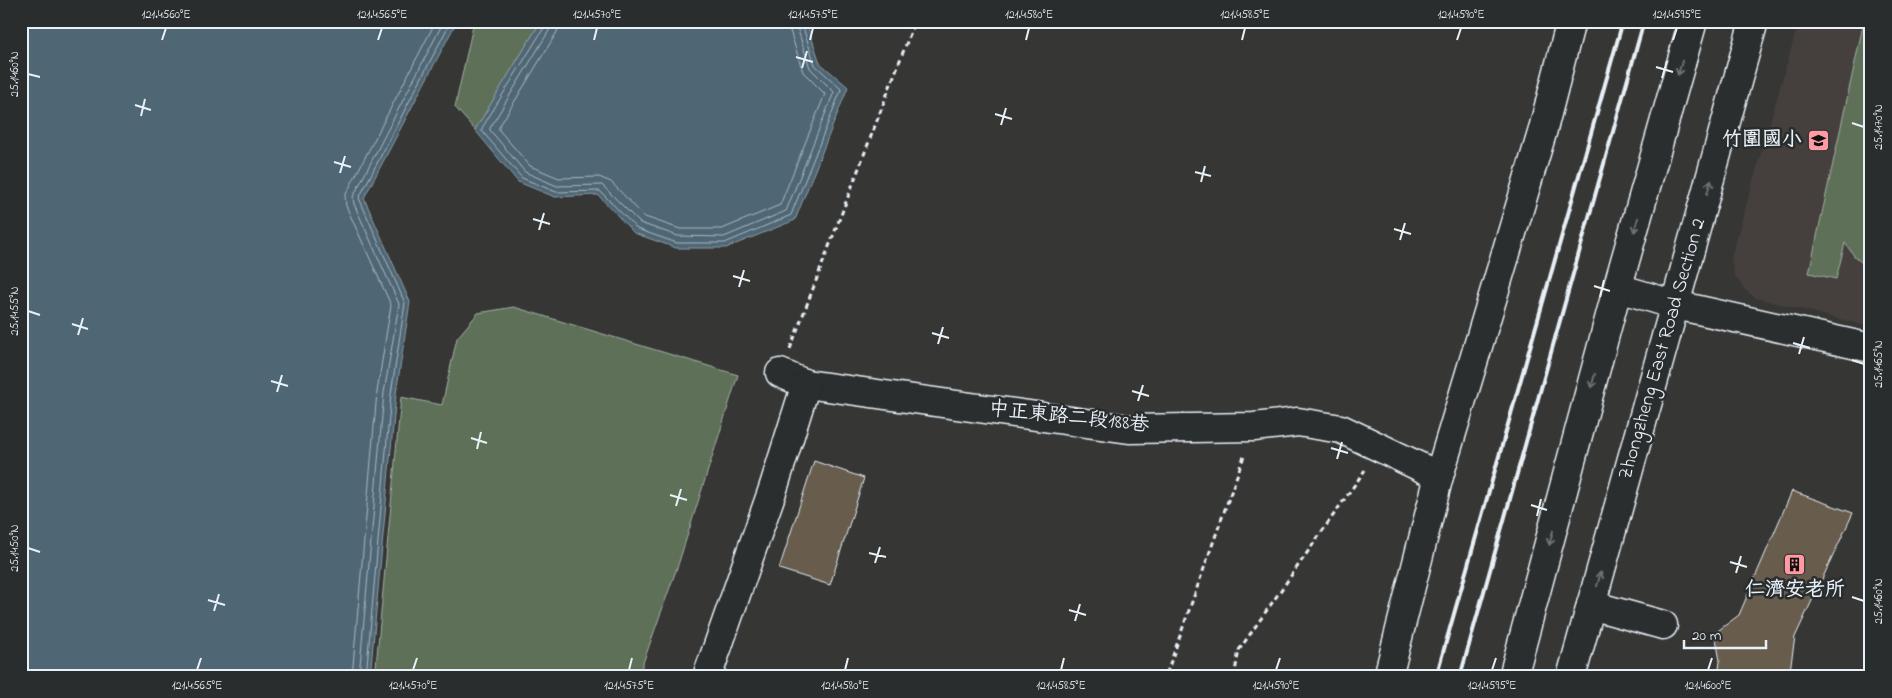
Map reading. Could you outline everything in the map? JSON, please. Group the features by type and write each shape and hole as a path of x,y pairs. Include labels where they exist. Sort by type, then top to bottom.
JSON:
{"main road":[{"path":"1388,677 1440,476 1542,133 1571,21"},
{"path":"1513,677 1618,288 1693,21"},
{"name":"Zhongzheng East Road Section 2","path":"1571,677 1754,21"},
{"path":"1618,288 1676,305 1871,348"},
{"name":"中正東路二段188巷","path":"780,373 806,384 1129,429 1254,427 1298,422 1341,429 1440,476"},
{"path":"707,677 774,489 806,384"},
{"path":"1591,606 1663,626"}],"path":[{"path":"1159,677 1166,675 1254,427"},
{"path":"1234,677 1239,650 1381,447"}],"shaded area":[{"name":"竹圍國小","path":"1799,21 1871,21 1871,327 1756,298 1745,290 1734,275 1731,258"}],"green space":[{"path":"474,21 541,21 475,130 455,107"},
{"path":"1864,21 1871,21 1871,270 1855,257 1845,243 1836,279 1809,273"},
{"path":"514,307 738,375 679,562 638,677 375,677 401,397 442,405 457,338 478,313"}],"water":[{"path":"21,21 457,21 364,198 410,302 396,394 370,677 21,677"},
{"path":"541,21 806,21 820,63 848,87 795,220 726,248 676,248 634,233 598,195 555,197 518,182 475,130"}],"building":[{"path":"814,461 864,478 830,585 779,569"},
{"name":"仁濟安老所","path":"1792,491 1853,513 1795,637 1789,677 1718,677 1720,661 1715,633 1739,615"}],"railway":[{"path":"1436,677 1623,21"},
{"path":"1460,677 1644,21"}],"place":[{"name":"竹圍國小","path":"1818,140"},
{"name":"仁濟安老所","path":"1795,564"}]}
